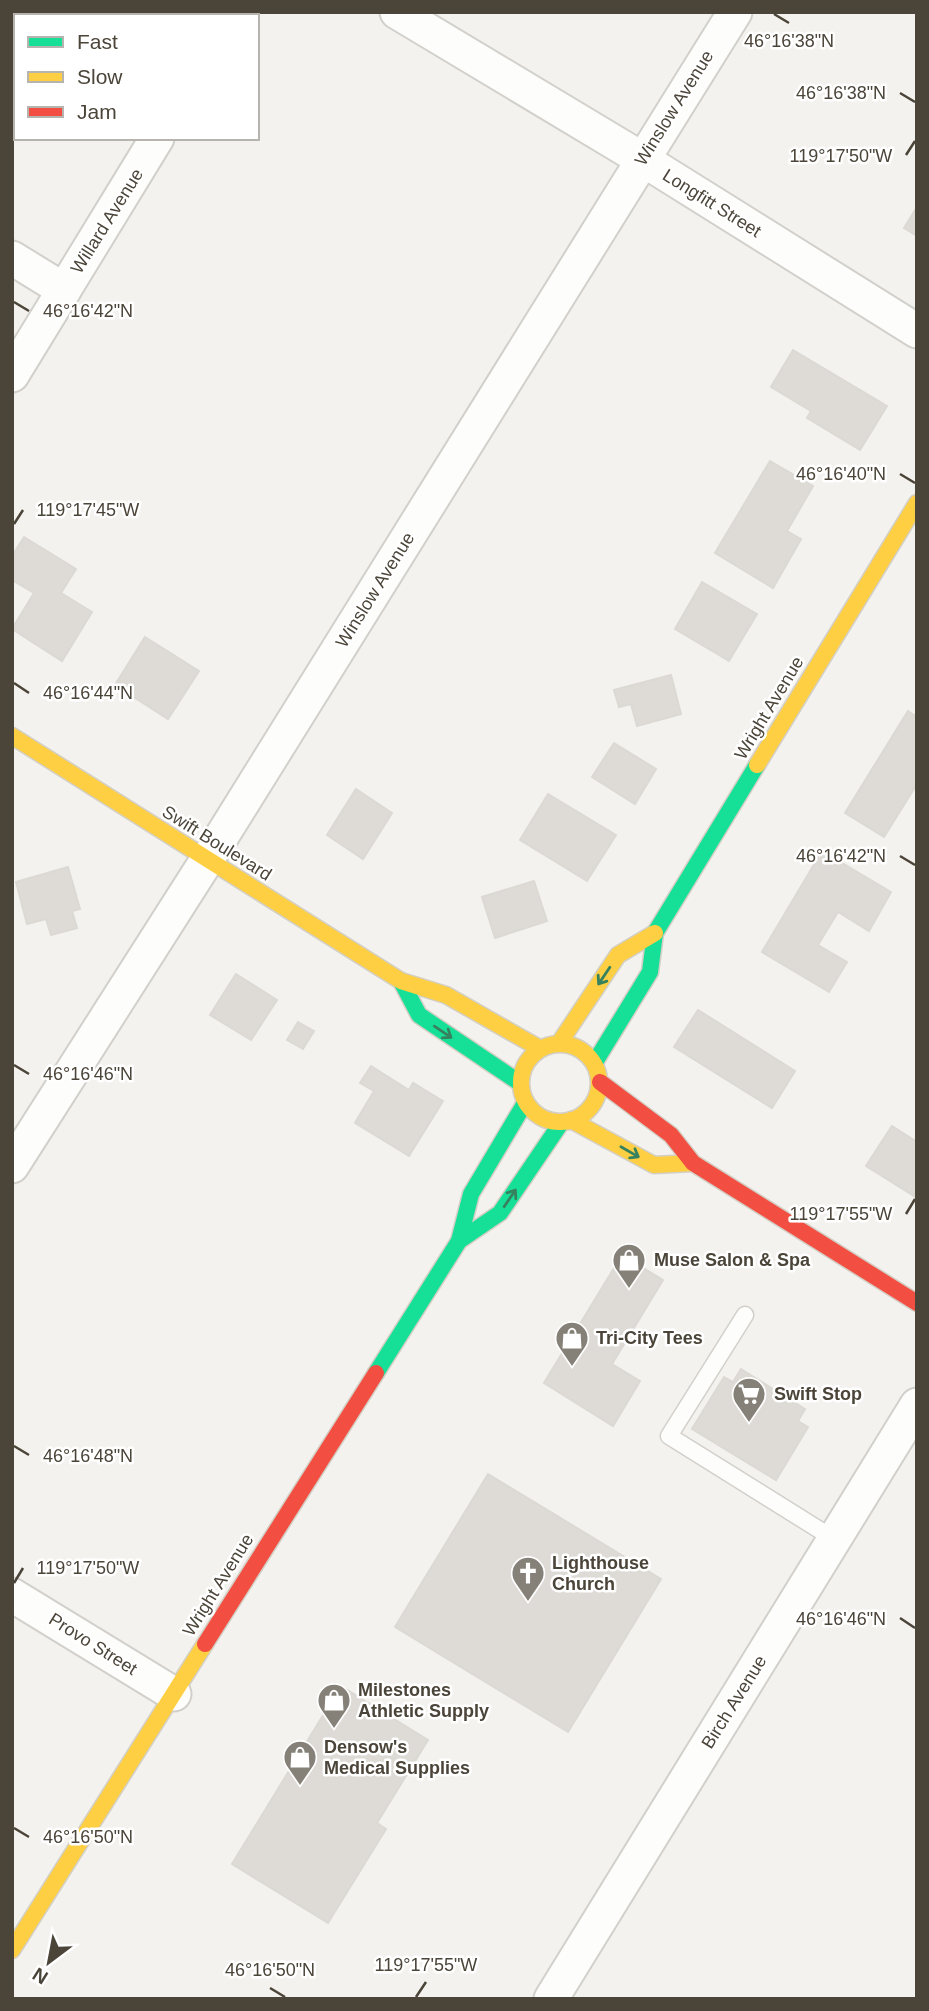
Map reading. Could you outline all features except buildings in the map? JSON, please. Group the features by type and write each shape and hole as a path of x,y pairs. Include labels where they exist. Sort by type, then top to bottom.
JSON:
{"street":[{"name":"Longfitt Street","path":"397,12 642,159 917,331"},
{"name":"Winslow Avenue","path":"12,1166 207,860 735,12"},
{"name":"Willard Avenue","path":"12,375 156,140"},
{"path":"12,258 64,290"},
{"name":"Wright Avenue","path":"595,1062 650,972 655,933 917,503"},
{"name":"Swift Boulevard","path":"12,736 401,981 446,995 539,1048"},
{"name":"Wright Avenue","path":"560,1042 618,955 655,933"},
{"path":"401,981 419,1016 520,1083"},
{"path":"566,1121 581,1117 595,1102 600,1082 595,1062 580,1047 560,1042 539,1048 525,1063 520,1083 525,1103 540,1118 566,1121 654,1165 693,1163"},
{"path":"600,1082 671,1135 693,1163 917,1303"},
{"name":"Wright Avenue","path":"12,1950 458,1241 471,1194 525,1103"},
{"name":"Wright Avenue","path":"458,1241 500,1213 566,1121"},
{"name":"Birch Avenue","path":"551,1999 917,1405"},
{"name":"Provo Street","path":"12,1595 174,1694"}],"lane":[{"path":"745,1315 669,1436 834,1539"}],"traffic: fast":[{"path":"595,1062 650,972 655,933 757,765"},
{"path":"401,981 419,1015 520,1083"},
{"path":"376,1373 459,1241 471,1194 525,1103"},
{"path":"459,1241 500,1213 561,1123"}],"traffic: slow":[{"path":"757,765 917,503"},
{"path":"12,736 401,981 446,995 539,1048"},
{"path":"560,1042 618,955 655,933"},
{"path":"552,1044 568,1044 582,1050 593,1061 599,1075 599,1083 599,1091 593,1105 582,1116 568,1122 552,1122 538,1116 527,1105 521,1091 521,1075 527,1061 538,1050 552,1044"},
{"path":"571,1120 654,1165 693,1163"},
{"path":"12,1950 205,1644"}],"traffic: jam":[{"path":"600,1082 671,1135 693,1163 917,1303"},
{"path":"205,1644 376,1373"}],"place":[{"name":"Muse Salon & Spa","path":"629,1290"},
{"name":"Tri-City Tees","path":"572,1368"},
{"name":"Swift Stop","path":"749,1424"},
{"name":"Lighthouse Church","path":"528,1603"},
{"name":"Milestones Athletic Supply","path":"334,1730"},
{"name":"Densow's Medical Supplies","path":"300,1787"}]}
